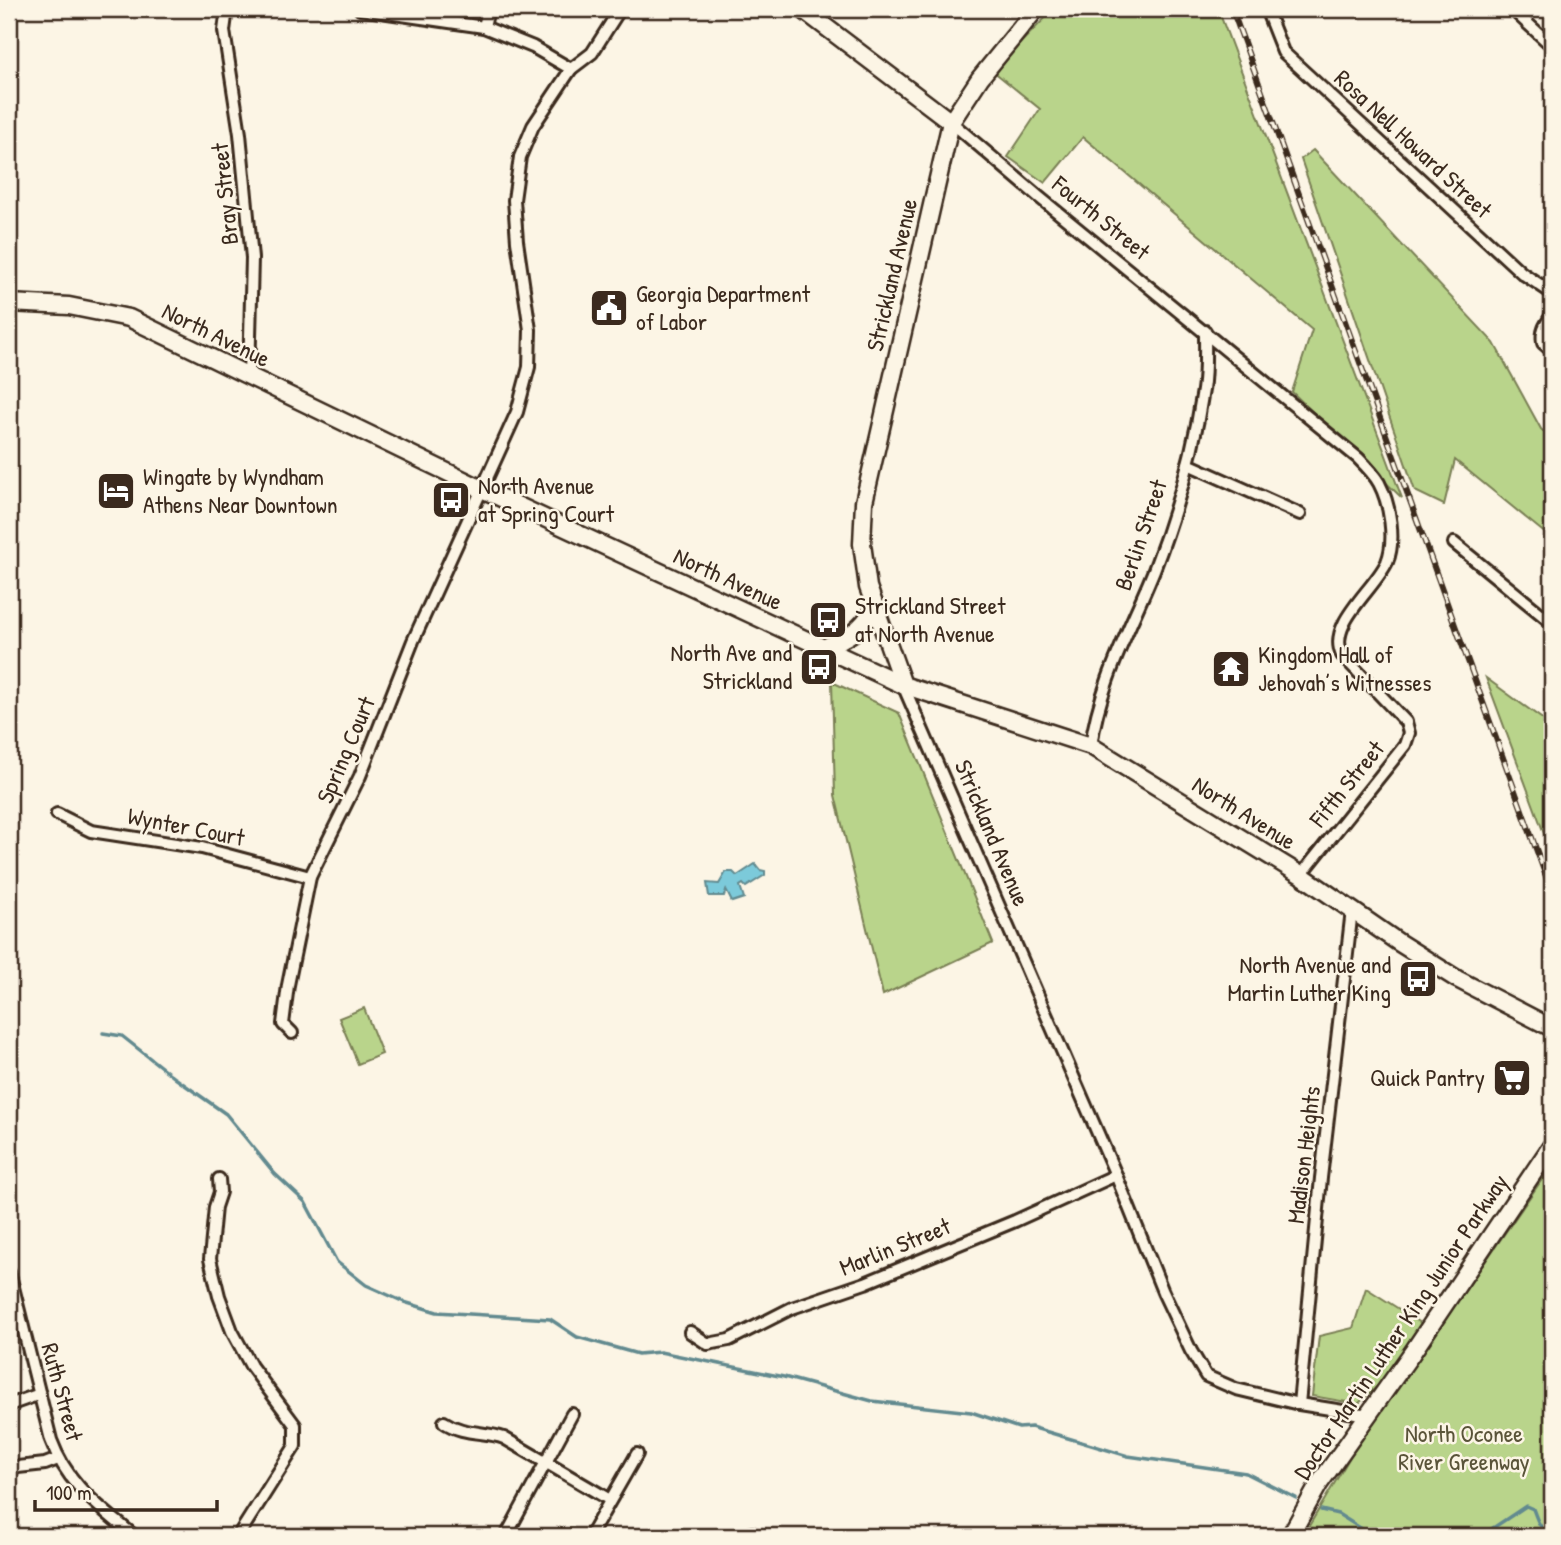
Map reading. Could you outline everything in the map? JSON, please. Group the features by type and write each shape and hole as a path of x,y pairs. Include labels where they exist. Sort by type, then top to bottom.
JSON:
{"main road":[{"name":"Fourth Street","path":"802,9 951,122"},
{"path":"951,122 980,78 1036,9"},
{"name":"Strickland Avenue","path":"903,685 875,608 863,564 864,502 951,122"},
{"name":"North Avenue","path":"9,303 69,306 129,318 482,489 903,685 1091,746 1301,875 1457,979 1552,1028"},
{"path":"823,648 862,628 875,608"},
{"name":"Doctor Martin Luther King Junior Parkway","path":"1290,1536 1319,1484 1552,1145"}],"street":[{"name":"Bray Street","path":"227,9 224,31 240,134 252,258 249,376"},
{"path":"360,9 484,27 533,47 571,69 592,53 620,9"},
{"path":"484,27 488,9"},
{"name":"Rosa Nell Howard Street","path":"1266,9 1283,52 1288,57 1522,273 1552,293"},
{"path":"1512,9 1552,46"},
{"name":"Spring Court","path":"292,1033 283,1024 288,985 310,877 360,776 413,641 517,412 529,367 530,330 514,200 520,157 533,126 571,69"},
{"name":"Fourth Street","path":"951,122 1358,457 1367,468"},
{"path":"1552,316 1544,327 1542,336 1543,343 1552,351"},
{"name":"Berlin Street","path":"1091,746 1094,721 1155,567 1188,464 1203,388 1205,331"},
{"path":"1188,464 1300,514"},
{"name":"Fifth Street","path":"1301,875 1405,745 1409,733 1406,722 1342,655 1338,647 1338,636 1343,625 1378,578 1390,551 1387,508 1379,482 1367,468"},
{"path":"1454,543 1552,623"},
{"name":"Strickland Avenue","path":"903,685 1116,1175 1163,1292 1206,1376 1236,1389 1299,1405 1368,1415"},
{"name":"Wynter Court","path":"57,814 90,831 202,848 310,877"},
{"name":"Madison Heights","path":"1299,1405 1321,1178 1352,910"},
{"name":"Marlin Street","path":"690,1332 708,1344 729,1339 792,1308 865,1283 1116,1175"},
{"path":"219,1179 220,1192 215,1207 210,1259 219,1296 232,1331 251,1366 295,1425 295,1446 238,1536"},
{"name":"Ruth Street","path":"9,1271 58,1459 78,1489 134,1536"},
{"path":"9,1405 40,1394"},
{"path":"506,1536 572,1414"},
{"path":"444,1422 457,1431 489,1433 505,1438 610,1500"},
{"path":"590,1536 637,1454"},
{"path":"9,1468 45,1464 58,1459"}],"green space":[{"path":"1054,9 1125,9 1128,12 1132,9 1218,9 1402,498 1292,392 1312,330 1083,137 1045,183 1008,157 1040,109 993,71"},
{"path":"1313,150 1494,343 1541,429 1552,439 1552,539 1455,460 1444,505 1415,491 1301,159"},
{"path":"1486,678 1552,726 1552,855"},
{"path":"832,682 899,713 993,943 883,995 835,795"},
{"path":"364,1008 382,1054 358,1064 339,1018"},
{"name":"North Oconee River Greenway","path":"1552,1165 1552,1536 1303,1536 1350,1457"},
{"path":"1366,1288 1421,1323 1389,1375 1358,1404 1312,1396 1319,1336 1353,1328"}],"water":[{"path":"755,864 765,871 765,875 746,887 743,884 740,886 744,898 732,902 726,890 724,896 709,896 707,883 719,884 726,872 733,872 737,876"}],"waterway":[{"path":"103,1033 122,1036 226,1114 275,1174 305,1202 337,1262 366,1285 404,1302 437,1312 550,1319 577,1337 638,1354 660,1352 784,1377 872,1401 971,1412 1019,1428 1031,1427 1128,1456 1246,1473 1296,1498"},
{"path":"1481,1536 1526,1506 1533,1509 1542,1527 1552,1533"},
{"path":"1321,1510 1338,1514 1373,1536"},
{"path":"1406,1536 1416,1536"}],"railway":[{"path":"1232,9 1552,893"}],"place":[{"name":"Georgia Department of Labor","path":"609,308"},
{"name":"Wingate by Wyndham Athens Near Downtown","path":"116,491"},
{"name":"North Avenue at Spring Court","path":"451,500"},
{"name":"Strickland Street at North Avenue","path":"828,620"},
{"name":"North Ave and Strickland","path":"819,667"},
{"name":"Kingdom Hall of Jehovah’s Witnesses","path":"1231,669"},
{"name":"North Avenue and Martin Luther King","path":"1418,979"},
{"name":"Quick Pantry","path":"1512,1078"}]}
